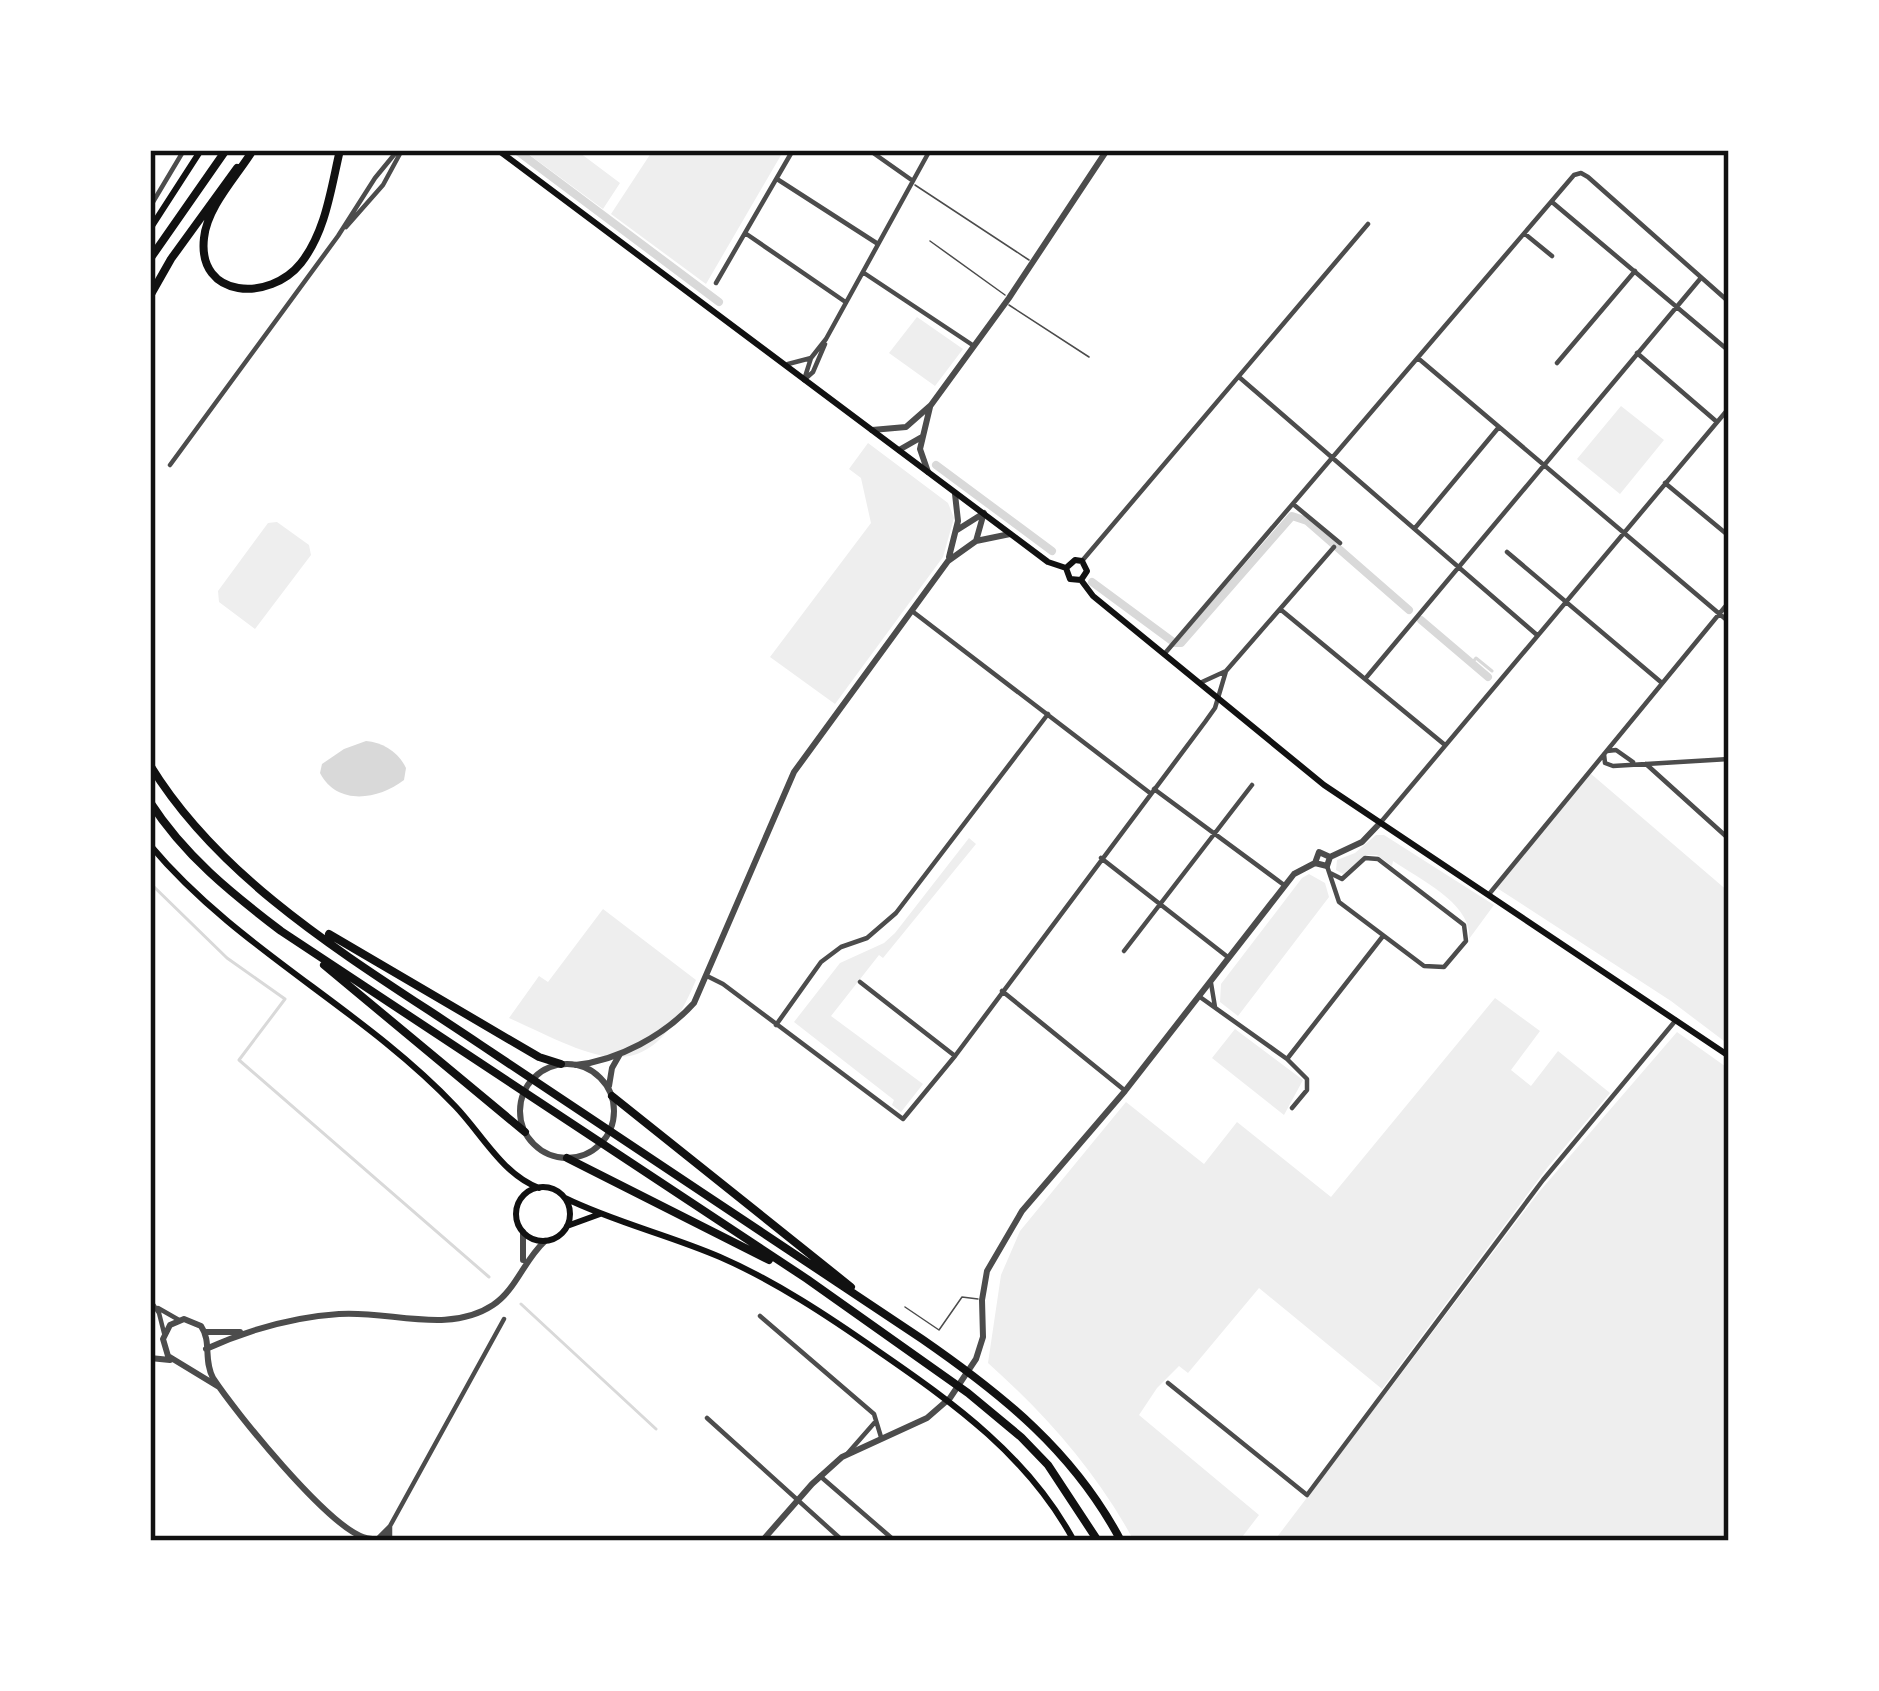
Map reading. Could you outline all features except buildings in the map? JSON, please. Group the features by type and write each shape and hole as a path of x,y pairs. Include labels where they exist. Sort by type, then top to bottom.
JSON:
{"highway":[{"path":"150,259 226,150"},
{"path":"252,150 210,218 204,239 214,273 242,290 277,284 301,262 320,228 340,150"},
{"path":"150,296 171,259 252,150"},
{"path":"150,765 176,806 218,853 292,912 599,1125 979,1378 1062,1453 1086,1482 1121,1541"},
{"path":"150,802 177,840 214,878 526,1132"},
{"path":"292,912 538,1057 561,1064"},
{"path":"280,931 807,1280 968,1393 1022,1437 1048,1466 1097,1541"},
{"path":"610,1093 890,1317"},
{"path":"567,1157 807,1280"}],"main road":[{"path":"150,229 201,150"},
{"path":"498,150 1048,562 1066,568"},
{"path":"1066,568 1075,560 1082,561 1088,571 1081,580"},
{"path":"1066,568 1070,579 1081,580 1094,596 1313,777 1729,1056"},
{"path":"150,845 233,928 412,1064 461,1112 514,1175 746,1269 845,1328 956,1407 1028,1472 1074,1541"},
{"path":"514,1175 519,1202 516,1218 523,1232 544,1241 558,1237 570,1211 565,1198"},
{"path":"519,1202 539,1188"},
{"path":"567,1226 603,1214"}],"street":[{"path":"150,207 184,150"},
{"path":"170,464 338,236 375,178 400,150"},
{"path":"716,283 793,150"},
{"path":"868,150 913,182"},
{"path":"814,387 813,372 826,339 930,150"},
{"path":"899,450 906,427 931,405 974,346 1107,150"},
{"path":"1166,652 1574,175 1581,173 1729,302"},
{"path":"776,178 878,244"},
{"path":"1552,202 1729,351"},
{"path":"1082,561 1368,224"},
{"path":"745,233 846,303"},
{"path":"1526,234 1552,256"},
{"path":"1557,363 1635,271"},
{"path":"862,273 974,346"},
{"path":"1366,679 1701,278"},
{"path":"804,380 811,358 826,339"},
{"path":"1637,353 1717,422"},
{"path":"780,361 796,364 811,358"},
{"path":"1419,359 1729,622"},
{"path":"804,380 813,372"},
{"path":"1239,377 1538,635"},
{"path":"928,472 920,438 931,405"},
{"path":"847,1454 934,1414 950,1399 976,1359 984,1329 982,1300 995,1252 1022,1211 1125,1091 1284,886 1299,869 1315,863 1329,866 1381,822 1729,408"},
{"path":"872,430 906,427"},
{"path":"1414,529 1499,427"},
{"path":"899,450 920,438"},
{"path":"1665,483 1729,536"},
{"path":"949,561 957,530 955,492"},
{"path":"706,976 903,1119 956,1056 1215,708 1226,671 1337,545 1293,504"},
{"path":"957,530 984,514"},
{"path":"976,541 984,514"},
{"path":"575,1065 658,1034 694,1004 794,772 949,561 976,541 1010,533"},
{"path":"1507,552 1662,683"},
{"path":"1490,893 1729,602"},
{"path":"1280,609 1445,745"},
{"path":"912,611 1284,886"},
{"path":"1202,682 1226,671"},
{"path":"776,1025 821,962 841,947 867,938 896,913 1048,714"},
{"path":"1606,752 1614,749 1637,764"},
{"path":"1606,752 1604,760 1610,766 1729,759"},
{"path":"1646,764 1729,839"},
{"path":"1124,951 1252,785"},
{"path":"1315,863 1319,852 1342,879 1348,876"},
{"path":"1329,866 1335,892 1340,902 1424,966 1444,967 1466,940 1468,932 1452,915 1378,859 1365,858 1335,892"},
{"path":"1101,859 1229,958"},
{"path":"1287,1059 1384,936"},
{"path":"860,982 956,1056"},
{"path":"1211,982 1215,1007"},
{"path":"1002,991 1125,1091"},
{"path":"1200,997 1287,1059 1308,1083 1292,1108"},
{"path":"1168,1384 1307,1495 1544,1180 1677,1019"},
{"path":"610,1093 595,1073 575,1065 561,1064 542,1072 527,1087 521,1106 526,1132 539,1148 567,1157 591,1151 608,1134 614,1119 612,1068 622,1051"},
{"path":"523,1232 523,1264"},
{"path":"205,1332 244,1332 338,1314 439,1320 466,1317 502,1298 544,1241"},
{"path":"152,1302 179,1320 195,1321 205,1332 205,1351 219,1387"},
{"path":"152,1302 172,1360"},
{"path":"760,1316 874,1414 881,1437"},
{"path":"371,1540 390,1526 504,1319"},
{"path":"152,1344 179,1320"},
{"path":"183,1364 244,1332"},
{"path":"150,1358 183,1364 219,1387 278,1458 346,1527 371,1540"},
{"path":"707,1418 843,1541"},
{"path":"762,1541 876,1421"},
{"path":"820,1476 895,1541"},
{"path":"371,1540 390,1526"},
{"path":"346,1527 371,1540"}],"lane":[{"path":"913,182 1033,262"},
{"path":"930,241 1089,357"},
{"path":"905,1307 939,1330 962,1297 982,1300"}],"shaded area":[{"path":"523,150 576,150 620,183 603,209"},
{"path":"653,150 784,150 706,284 611,214"},
{"path":"917,317 963,349 935,386 889,353"},
{"path":"1621,406 1664,440 1620,494 1577,459"},
{"path":"868,443 948,503 954,518 943,557 835,704 770,657 871,523 861,478 849,469"},
{"path":"277,522 309,545 311,555 255,629 219,602 218,591 268,523"},
{"path":"366,741 384,746 399,758 406,768 404,780 382,792 359,796 327,784 320,773 322,764"},
{"path":"1590,773 1729,892 1728,1044 1671,1001 1497,888"},
{"path":"1376,835 1384,835 1494,905 1469,939 1468,926 1454,904 1393,861 1392,866 1377,855 1366,855 1343,874 1336,870 1337,860 1355,853"},
{"path":"969,838 976,844 831,1016 923,1084 901,1112 892,1105 894,1100 794,1022 840,963 895,933"},
{"path":"1309,874 1325,883 1329,897 1238,1016 1220,1002 1221,984"},
{"path":"603,909 696,980 659,1040 639,1053 618,1057 569,1045 509,1018 539,976 548,982"},
{"path":"1495,998 1540,1031 1511,1070 1531,1086 1558,1051 1610,1093 1547,1168 1382,1389 1259,1288 1188,1373 1179,1366 1139,1415 1259,1515 1239,1541 1134,1541 1069,1446 988,1363 1001,1275 1020,1231 1126,1102 1204,1164 1237,1122 1331,1197"},
{"path":"1235,1029 1303,1080 1284,1115 1212,1058"},
{"path":"1677,1032 1729,1069 1729,1541 1274,1541 1539,1192"}],"waterway":[{"path":"516,150 719,302"},
{"path":"936,465 1052,551"},
{"path":"1175,643 1181,643 1292,516 1307,521 1409,610"},
{"path":"1092,582 1172,641"},
{"path":"1421,620 1488,677"},
{"path":"1472,663 1476,658 1492,671"},
{"path":"150,883 227,958 285,999 239,1060 489,1277"},
{"path":"521,1304 656,1429"}]}
